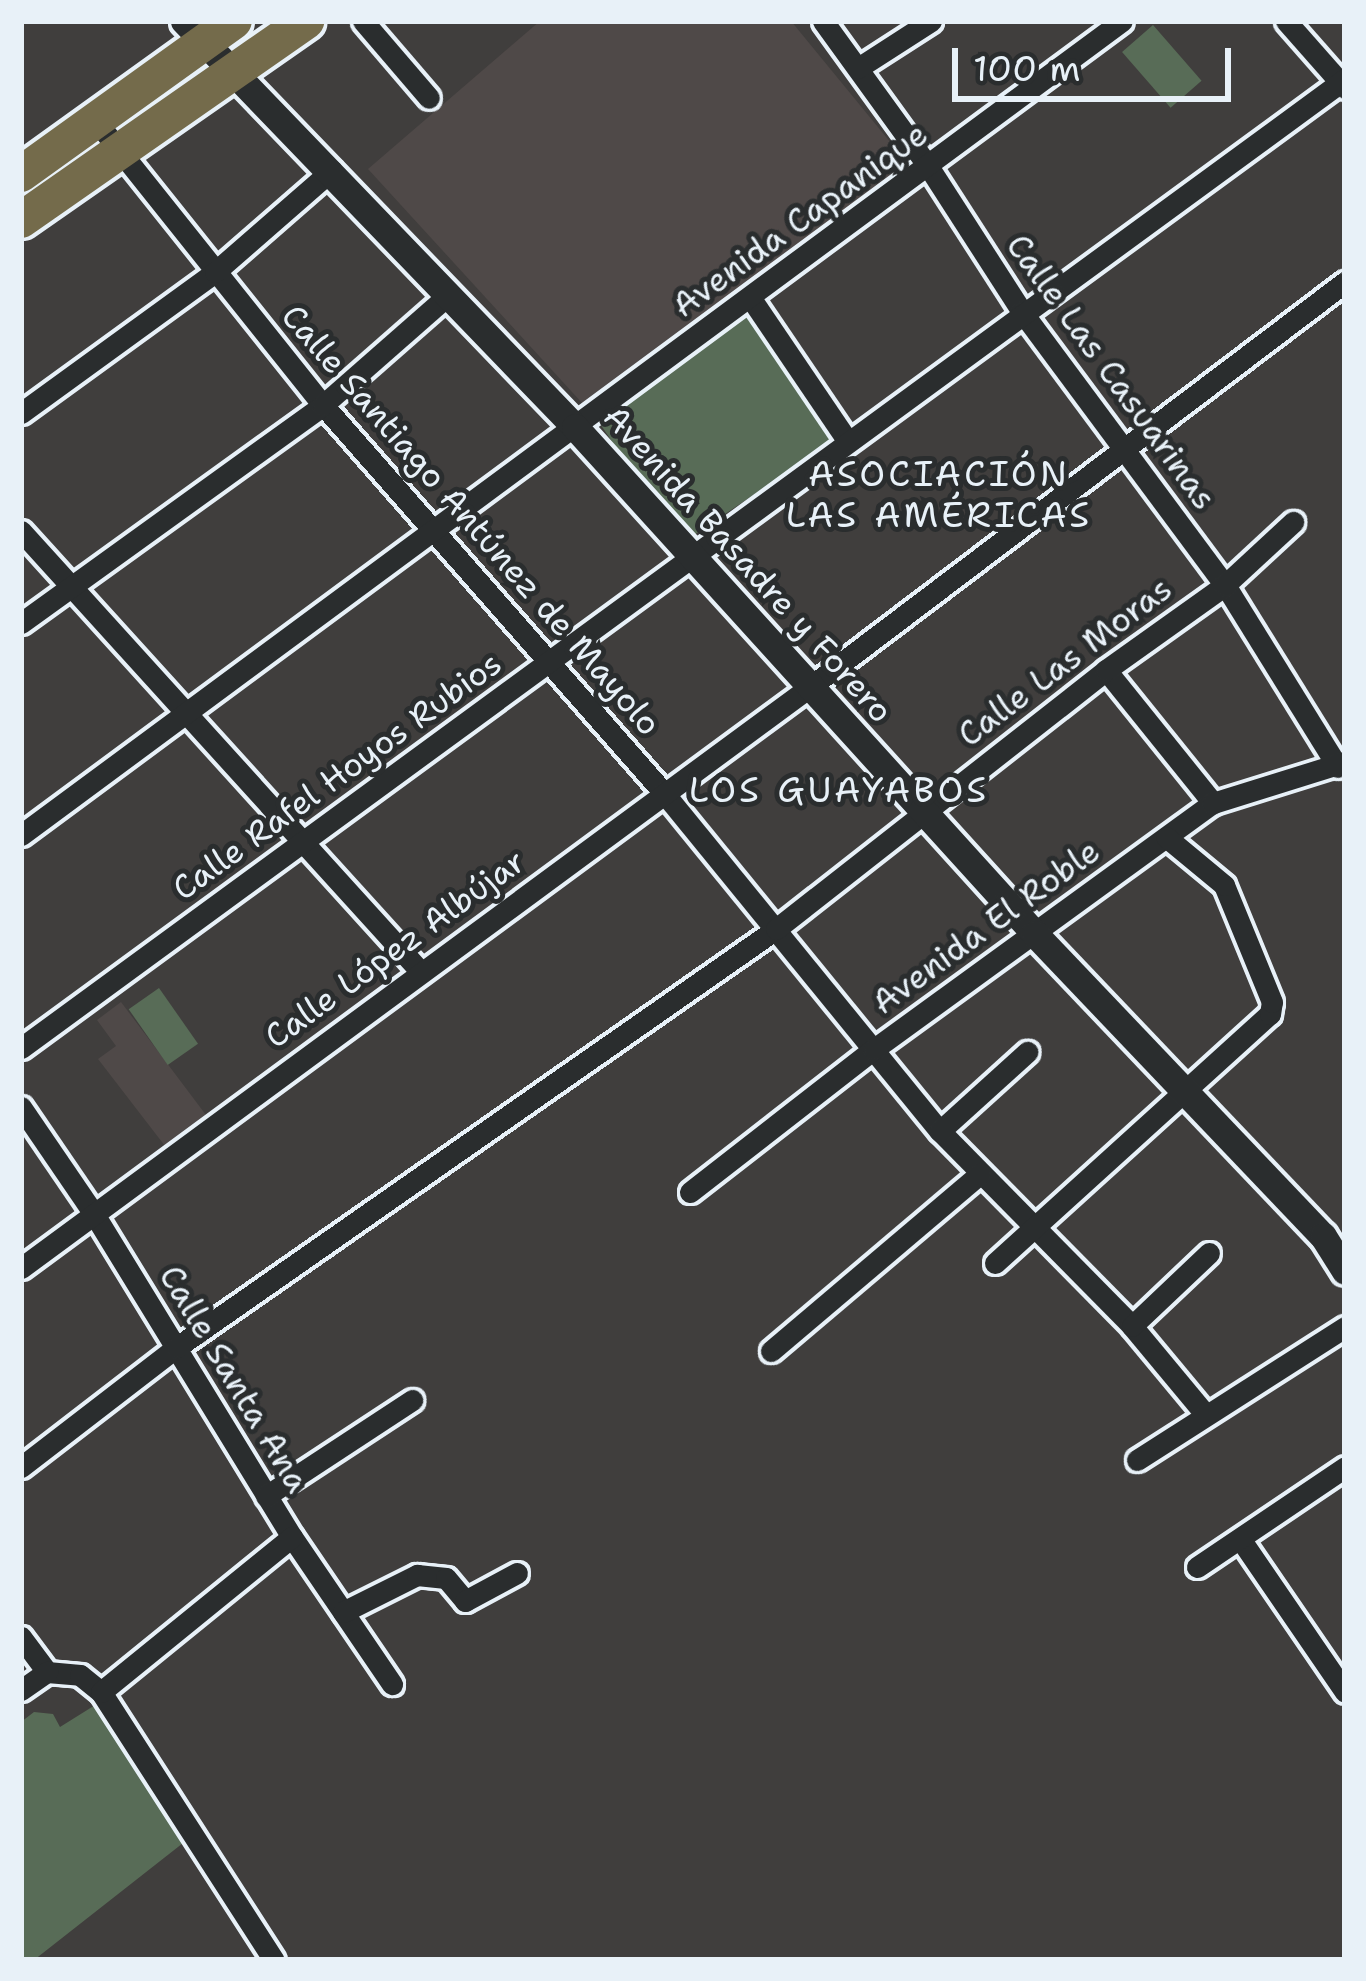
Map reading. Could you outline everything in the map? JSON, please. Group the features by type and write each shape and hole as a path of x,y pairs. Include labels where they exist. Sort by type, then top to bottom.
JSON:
{"highway":[{"path":"21,174 96,121 194,32 234,21"},
{"path":"21,220 306,21"}],"street":[{"path":"363,21 429,98"},
{"name":"Calle Las Casuarinas","path":"823,21 928,166 1022,311 1225,585 1341,765"},
{"path":"858,68 932,21"},
{"name":"Avenida Capanique","path":"21,835 1122,21"},
{"path":"1286,21 1343,83"},
{"name":"Avenida Basadre y Forero","path":"194,32 230,74 332,170 574,427 1035,934 1323,1237 1345,1271"},
{"name":"Calle Rafel Hoyos Rubios","path":"21,1048 1022,311 1343,83"},
{"name":"Calle Santiago Antúnez de Mayolo","path":"96,121 323,405 664,793 940,1131 1132,1326 1205,1414"},
{"path":"21,413 215,272 332,170"},
{"name":"Calle López Albújar","path":"21,1268 419,970 811,686 1345,282"},
{"path":"21,622 323,405 448,295"},
{"path":"750,297 847,440"},
{"name":"Calle Las Moras","path":"21,1467 177,1347 776,929 1106,670 1225,585 1294,522"},
{"path":"21,531 419,970"},
{"path":"1106,670 1213,803"},
{"name":"Avenida El Roble","path":"690,1192 874,1049 1213,803 1341,765"},
{"path":"995,1263 1267,1019 1272,1002 1224,884 1166,837"},
{"path":"940,1131 1027,1052"},
{"name":"Calle Santa Ana","path":"21,1107 94,1214 292,1537 392,1684"},
{"path":"771,1352 980,1174"},
{"path":"1132,1326 1210,1252"},
{"path":"1137,1460 1345,1327"},
{"path":"266,1496 412,1400"},
{"path":"1197,1567 1345,1467"},
{"path":"101,1692 292,1537"},
{"path":"1241,1540 1345,1692"},
{"path":"344,1612 416,1575 446,1578 465,1601 517,1573"},
{"path":"21,1637 47,1672"},
{"path":"21,1690 47,1672 80,1675 101,1692 274,1960"}],"shaded area":[{"path":"540,21 791,21 909,165 583,404 368,169"},
{"path":"121,1002 206,1115 165,1146 98,1059 116,1046 97,1020"}],"green space":[{"path":"1153,25 1202,81 1171,108 1122,52"},
{"path":"748,314 834,441 681,544 595,417"},
{"path":"159,988 198,1044 168,1065 129,1009"},
{"path":"100,1702 192,1836 34,1960 21,1960 21,1722 34,1712 53,1714 60,1727"}],"district":[{"name":"ASOCIACIÓN LAS AMÉRICAS","path":"939,494"},
{"name":"LOS GUAYABOS","path":"839,790"}]}
